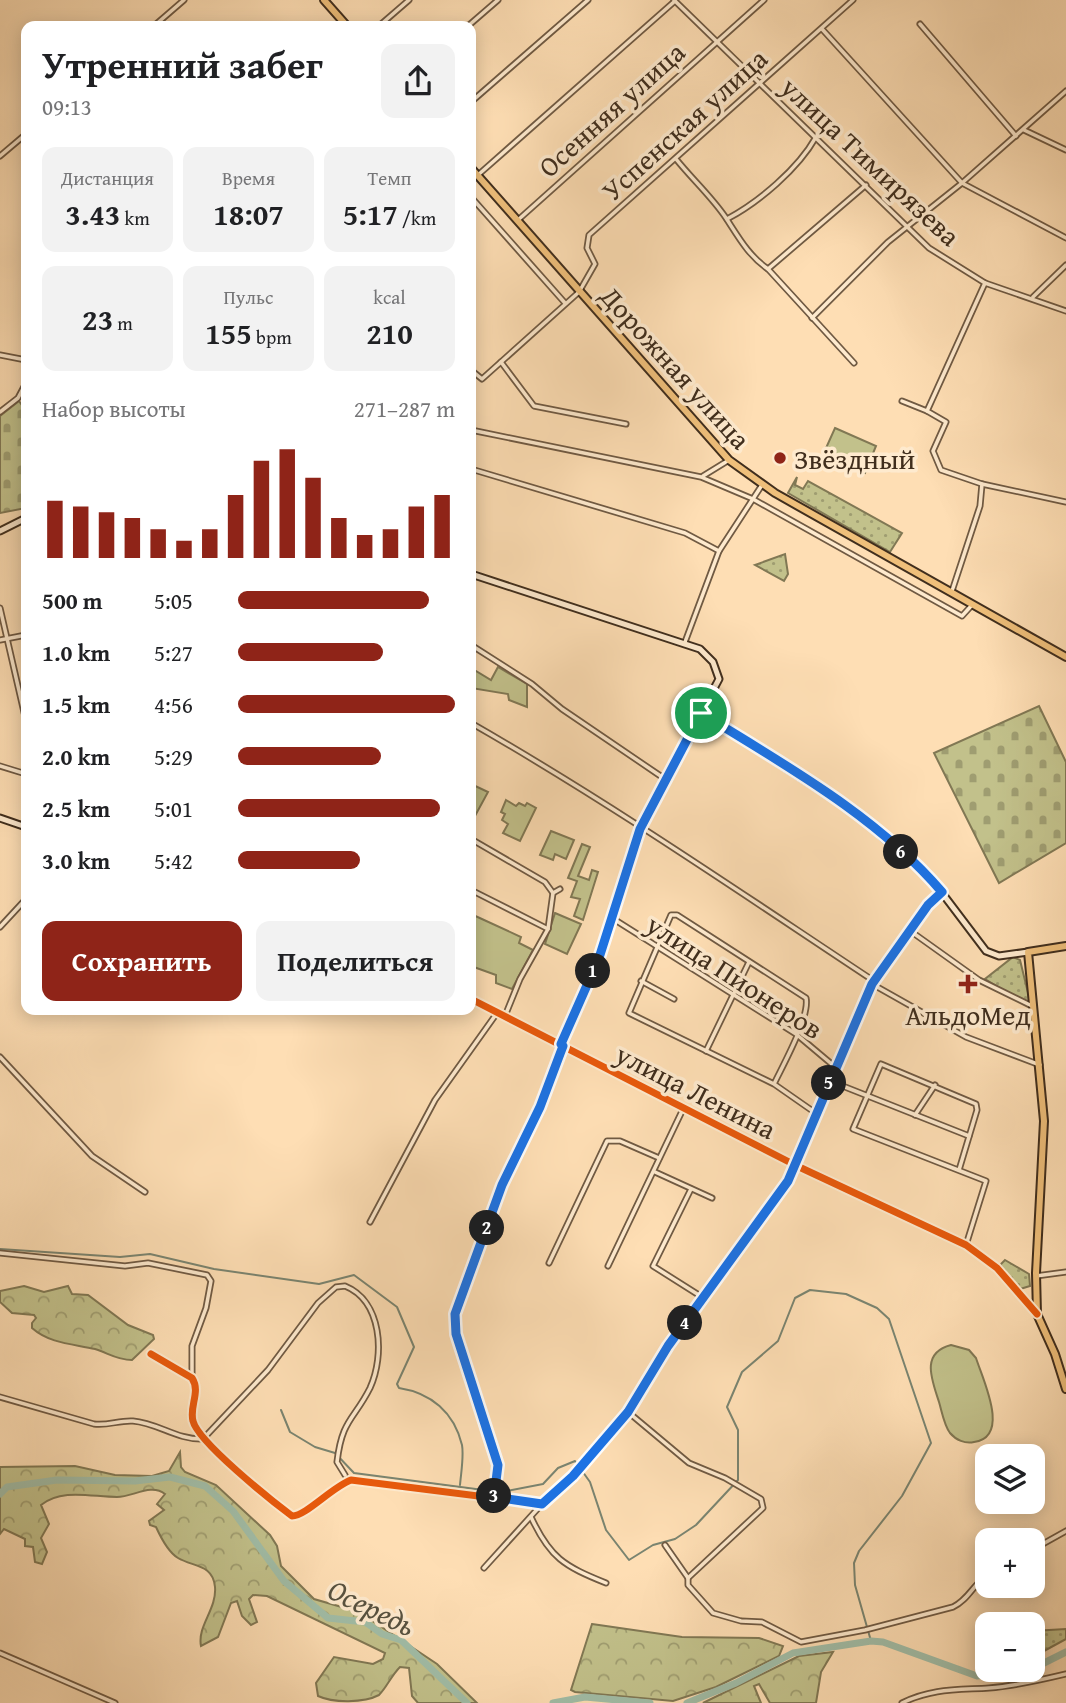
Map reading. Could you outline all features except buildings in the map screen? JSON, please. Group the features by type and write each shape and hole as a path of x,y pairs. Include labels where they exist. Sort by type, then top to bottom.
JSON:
{"main road":[{"path":"324,0 343,21"},
{"name":"Дорожная улица","path":"477,176 729,460 762,485 1066,657"},
{"path":"0,531 21,520"},
{"path":"476,575 685,642 708,655 718,672 717,684 701,713 834,797 912,862 942,892 986,951 999,956 1066,946"},
{"path":"0,818 21,825"},
{"path":"1028,953 1035,1007 1044,1138 1036,1276 1037,1314"},
{"name":"улица Ленина","path":"476,1002 797,1166 965,1245 998,1268 1037,1314 1055,1354 1066,1389"}],"street":[{"path":"160,21 184,0"},
{"path":"385,21 409,0"},
{"path":"474,21 498,0"},
{"path":"476,98 588,0"},
{"path":"477,176 675,0"},
{"name":"улица Тимирязева","path":"675,0 929,248 985,283 1033,297 1066,311"},
{"name":"Осенняя улица","path":"517,220 764,0"},
{"name":"Успенская улица","path":"579,292 595,264 587,248 589,234 853,0"},
{"path":"920,24 1016,136"},
{"path":"822,29 962,183 1066,238"},
{"path":"812,318 888,242 962,183 1066,91"},
{"path":"1024,130 1066,150"},
{"path":"727,219 743,210 806,154 816,137"},
{"path":"0,156 21,139"},
{"path":"676,159 727,219 756,261 768,270 854,363"},
{"path":"768,270 866,185"},
{"path":"476,204 565,303"},
{"path":"1033,297 1066,265"},
{"path":"927,411 985,283"},
{"path":"476,374 482,379 579,292"},
{"path":"0,355 21,359"},
{"path":"501,362 534,406 626,424"},
{"path":"0,412 21,392"},
{"path":"902,401 946,422 933,451 941,470 982,484 1066,502"},
{"path":"476,431 701,477 752,499 962,616 972,605"},
{"path":"701,477 729,460"},
{"path":"476,470 685,533 719,551"},
{"path":"952,593 980,506 982,484"},
{"path":"685,642 719,551 762,485"},
{"path":"0,608 10,640 21,696"},
{"path":"0,640 21,637"},
{"path":"476,648 532,684 562,709 665,780"},
{"path":"494,1497 498,1465 456,1334 455,1314 502,1185 540,1107 562,1045 594,970 640,829 701,713"},
{"path":"476,726 539,762 640,829 671,846 873,983 966,1037 1040,1065"},
{"path":"0,766 21,772"},
{"path":"476,842 545,883 553,893 548,929 520,979 505,1016"},
{"path":"553,893 560,889"},
{"path":"484,1568 542,1504 573,1476 628,1412 703,1297 797,1166 835,1067 873,983 909,930 942,892"},
{"path":"476,893 548,929"},
{"path":"0,927 21,904"},
{"path":"774,1084 796,1034 806,1007 806,998 675,914 670,916 628,1010 631,1014 774,1084 817,1114"},
{"name":"улица Пионеров","path":"612,918 796,1034 835,1067"},
{"path":"909,930 979,980 1035,1007"},
{"path":"706,1051 750,961"},
{"path":"641,981 674,999"},
{"path":"370,1222 435,1100 497,1013"},
{"path":"0,1057 92,1156 145,1192"},
{"path":"959,1170 976,1104 883,1063 853,1126 856,1131 986,1182 965,1245"},
{"path":"830,1081 969,1136"},
{"path":"915,1115 935,1085"},
{"path":"608,1266 684,1107"},
{"path":"549,1263 607,1141 620,1141 659,1158"},
{"path":"655,1172 712,1198"},
{"path":"691,1189 653,1266 703,1297"},
{"path":"0,1253 125,1266 148,1263 206,1275 211,1281 206,1308 192,1346 192,1378 196,1389 193,1422 203,1439 292,1516 302,1514 330,1490 351,1480 542,1504"},
{"path":"1036,1276 1066,1272"},
{"path":"0,1398 94,1424 132,1421 191,1439 203,1439 268,1370 318,1303 336,1287 345,1286 374,1314 378,1329 370,1387 342,1433 337,1462 345,1475"},
{"path":"150,1354 192,1378"},
{"path":"628,1412 690,1463 761,1499 763,1508 688,1578"},
{"path":"531,1517 543,1544 551,1552 574,1569 606,1583"},
{"path":"1045,1543 1066,1531"},
{"path":"666,1545 688,1578 688,1586 713,1612 741,1621 762,1622 801,1642 872,1629 963,1602 975,1583"},
{"path":"0,1653 115,1703"},
{"path":"902,1703 917,1696 951,1688 989,1688 1066,1674"}],"green space":[{"path":"19,401 21,404 21,509 0,513 0,416"},
{"path":"835,428 876,446 865,473 822,457"},
{"path":"797,477 795,485 803,489 808,481 902,533 890,552 788,493"},
{"path":"785,554 788,574 784,581 755,565"},
{"path":"498,667 527,684 527,707 509,700 508,694 476,689 476,671 491,680"},
{"path":"1039,706 1066,762 1066,843 999,883 934,753"},
{"path":"476,786 488,792 476,814"},
{"path":"506,800 516,806 519,803 525,806 527,803 536,808 520,841 503,833 508,824 502,820 505,814 501,812"},
{"path":"551,831 574,840 566,859 555,854 553,860 540,855"},
{"path":"582,844 590,847 578,876 589,880 592,870 598,872 583,920 574,916 580,899 571,897 577,881 568,878"},
{"path":"555,913 581,924 567,954 545,944"},
{"path":"476,916 521,937 519,943 533,950 512,989 496,983 496,975 476,968"},
{"path":"1013,957 1020,960 1030,1001 1024,1003 985,979"},
{"path":"1005,1260 1029,1274 1030,1286 1020,1289 1000,1265"},
{"path":"24,1286 44,1292 68,1286 72,1294 88,1295 128,1325 153,1335 154,1339 132,1360 46,1337 32,1328 36,1318 34,1315 12,1313 0,1302 0,1291"},
{"path":"951,1345 969,1350 976,1358 992,1406 991,1430 985,1438 974,1442 961,1441 950,1433 934,1385 932,1361 935,1354"},
{"path":"180,1452 181,1467 185,1472 216,1485 270,1535 277,1546 281,1566 314,1599 359,1612 437,1664 477,1703 418,1703 412,1696 409,1668 400,1667 382,1692 373,1698 349,1701 318,1696 316,1683 334,1657 373,1664 383,1659 385,1653 267,1596 253,1595 249,1599 257,1622 251,1625 242,1616 237,1601 231,1603 218,1637 201,1646 202,1631 213,1603 215,1587 206,1570 174,1555 156,1527 150,1525 149,1521 164,1510 157,1504 165,1494 160,1491 148,1490 117,1497 68,1495 49,1500 41,1505 49,1524 41,1538 47,1552 42,1564 35,1562 33,1547 25,1546 25,1539 4,1529 0,1534 0,1467 75,1466 115,1475 152,1476 169,1471"},
{"path":"592,1624 682,1637 759,1638 783,1646 779,1656 716,1687 673,1701 575,1692 571,1690"},
{"path":"1066,1629 1066,1639 1045,1650 1045,1630"},
{"path":"833,1652 821,1672 816,1703 770,1703 759,1684 754,1686 761,1703 703,1703 799,1656"}],"waterway":[{"path":"0,1249 120,1257 150,1254 214,1269 319,1284 354,1275 397,1307 414,1347 397,1384 399,1388 421,1394 440,1406 453,1423 463,1449 460,1485"},
{"path":"501,1492 543,1484 558,1468 575,1461 590,1482 606,1530 629,1560 653,1545 675,1539 696,1525 738,1480 738,1430 727,1407 742,1372 778,1341 795,1298 810,1290 846,1294 877,1308 889,1319 931,1443 902,1496 859,1551 854,1563 855,1585 871,1641"},
{"path":"281,1410 290,1432 315,1447 335,1453 354,1473 491,1491"},
{"name":"Осередь","path":"0,1494 7,1487 57,1480 135,1481 170,1477 205,1486 233,1511 284,1581 328,1618 365,1622 382,1634 401,1640 467,1703"},
{"name":"Осередь","path":"687,1703 736,1683 793,1653 871,1641 883,1642 975,1675"},
{"name":"Осередь","path":"1045,1662 1066,1652"},
{"name":"Осередь","path":"553,1703 585,1697 650,1703"}],"cycle path":[{"path":"151,1354 192,1378 195,1389 193,1421 208,1443 237,1471 292,1516 298,1515 351,1480 542,1504 573,1477 628,1412 668,1346 788,1181 872,984 928,905 942,892"},
{"path":"476,1002 797,1166 966,1245 997,1268 1037,1314"}],"place":[{"name":"Звёздный","path":"780,458"},
{"name":"АльдоМед","path":"968,984"}],"route":[{"path":"701,713 834,797 920,869 942,892 928,905 872,984 835,1067 797,1166 788,1181 668,1346 628,1412 573,1476 542,1504 494,1497 499,1480 498,1465 456,1334 455,1314 464,1294 465,1279 479,1253 502,1185 540,1107 563,1046 561,1044 599,958 640,829 701,713"}]}
